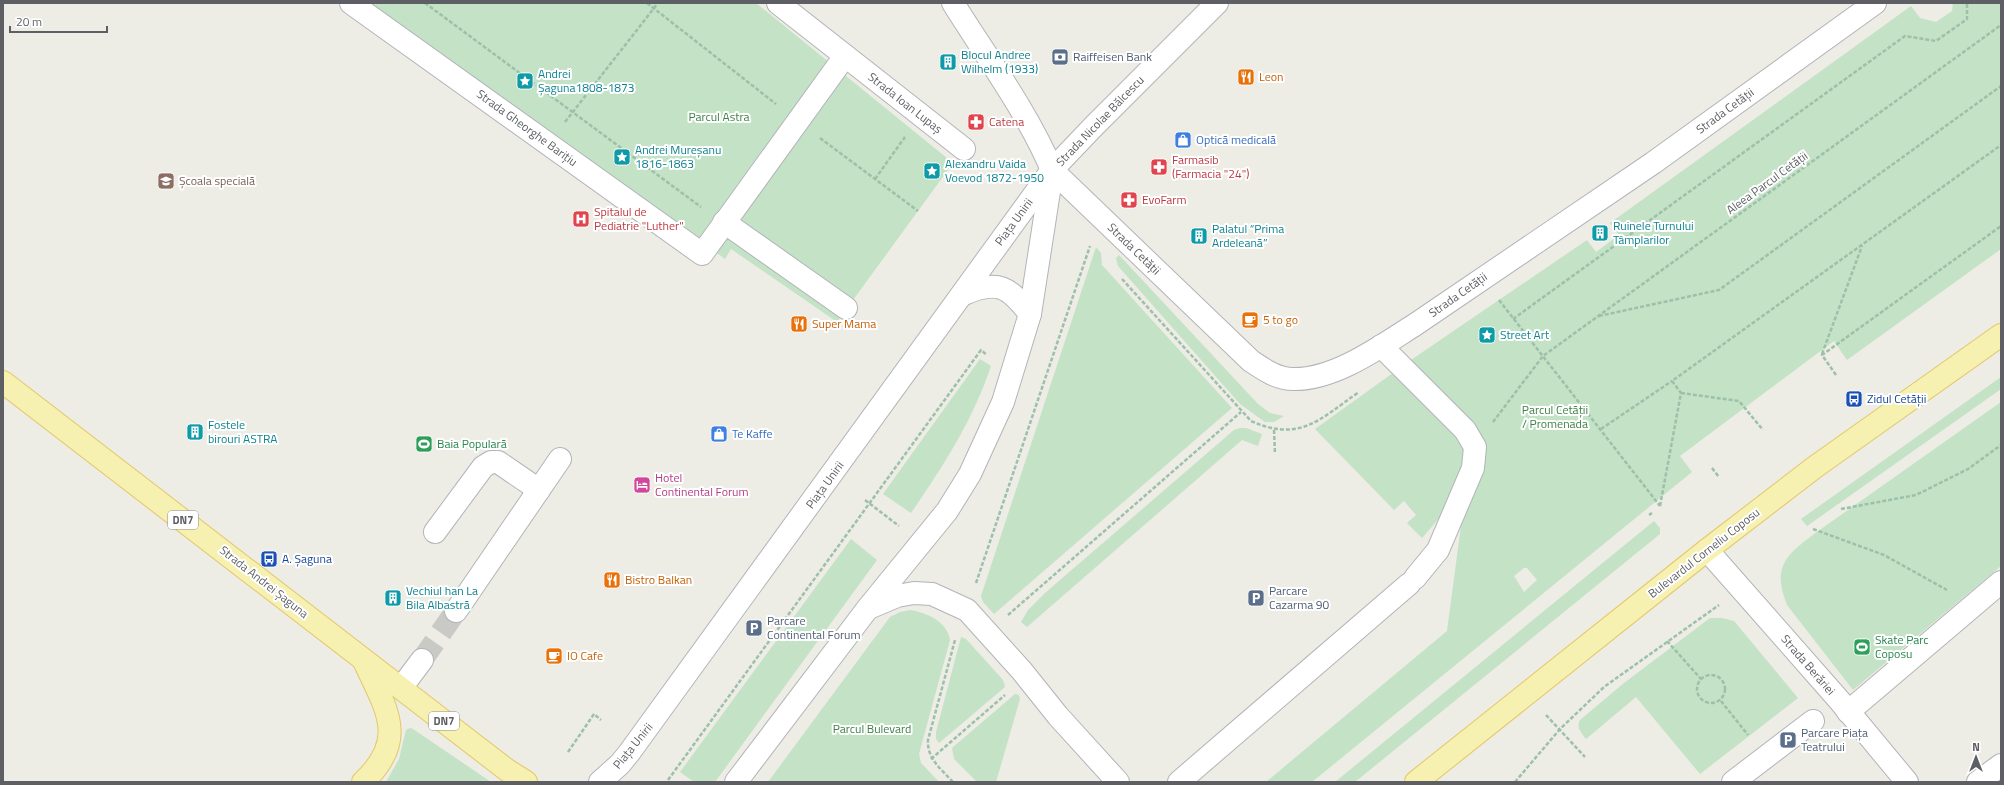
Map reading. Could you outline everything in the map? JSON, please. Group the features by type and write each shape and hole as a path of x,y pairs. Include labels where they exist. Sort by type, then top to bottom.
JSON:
{"main road":[{"name":"Bulevardul Corneliu Coposu","path":"1416,782 1707,550 1815,467 2001,335"},
{"name":"Strada Andrei Șaguna","path":"7,390 363,658 507,770 526,782"},
{"name":"DN7","path":"363,658 388,714 391,732 388,748 379,764 363,782"}],"street":[{"name":"Strada Gheorghe Barițiu","path":"351,3 549,143 702,254 724,222"},
{"name":"Strada Ioan Lupaș","path":"778,3 964,149"},
{"path":"953,3 1026,120 1040,144 1052,170"},
{"name":"Strada Nicolae Bălcescu","path":"1052,170 1217,3"},
{"name":"Strada Cetății","path":"1052,170 1251,361 1270,374 1292,379 1314,377 1333,372 1381,346 1653,163 1875,3"},
{"path":"845,56 724,222 846,308"},
{"name":"Piața Unirii","path":"600,782 624,773 964,294 998,242 1052,170"},
{"name":"Piața Unirii","path":"736,782 868,608 947,511 970,474 1003,402 1030,314 1052,170"},
{"path":"964,294 985,286 1002,288 1012,293 1030,314"},
{"path":"1179,782 1412,581 1438,550 1447,532 1473,468 1475,447 1465,430 1381,346"},
{"path":"456,611 560,459"},
{"path":"435,532 483,467 491,462 498,462 539,490"},
{"name":"Strada Berăriei","path":"1707,550 1907,782"},
{"path":"1848,712 2001,582"},
{"path":"868,608 898,596 914,593 932,594 949,600 967,610 1024,674 1058,716 1118,782"},
{"path":"401,688 422,660"},
{"path":"1733,782 1813,721"},
{"path":"1978,782 2001,765"}],"path":[{"path":"425,3 724,222"},
{"path":"549,143 658,3"},
{"path":"1681,393 1660,506 1513,318 1904,36 1936,41 1966,19 1967,3"},
{"name":"Aleea Parcul Cetății","path":"1475,447 1543,356 2001,25"},
{"path":"1598,316 1719,290 2001,86"},
{"path":"875,179 921,115"},
{"path":"1601,429 1672,381 2001,145"},
{"path":"1822,355 2001,226"},
{"path":"976,583 1093,238"},
{"path":"1822,355 1862,246"},
{"path":"1118,275 1241,412 1251,421 1274,430 1290,430 1314,423 1360,392"},
{"path":"668,780 981,350 1013,373"},
{"path":"1822,355 1836,375"},
{"path":"1672,381 1681,393 1739,401 1763,430"},
{"path":"1012,622 1007,616 1241,412"},
{"path":"1274,430 1274,454"},
{"path":"1841,509 1916,495 1968,469 2001,445"},
{"path":"1712,468 1719,477"},
{"path":"865,500 922,543"},
{"path":"1813,529 1884,555 1961,598 1970,608"},
{"path":"1515,782 1560,729 1604,687 1720,604"},
{"path":"953,782 931,758 928,749 928,740 956,636"},
{"path":"1667,641 1701,678"},
{"path":"931,758 1024,674"},
{"path":"1712,675 1722,680 1726,690 1721,701 1710,704 1700,699 1696,688 1701,678 1712,675"},
{"path":"1526,694 1585,757"},
{"path":"1721,701 1766,756"},
{"path":"568,752 594,714 601,720"}],"green space":[{"name":"Parcul Astra","path":"367,3 756,3 953,163 837,322 731,249 725,259"},
{"name":"Parcul Cetății / Promenada","path":"1953,3 2001,3 2001,249 1847,360 1834,341 1680,456 1692,472 1312,782 1266,782 1447,631 1462,518 1467,512 1449,500 1441,516 1422,538 1407,523 1416,515 1404,501 1394,510 1315,429 1411,360 1587,240 1596,252 1619,235 1610,223 1911,6 1920,18 1936,22 1952,11","holes":["1524,568 1527,568 1537,580 1524,592 1514,576"]},
{"path":"1096,247 1101,253 1102,265 1232,408 994,614 983,602 981,596"},
{"path":"1119,255 1258,404 1270,413 1284,416 1274,422 1265,422 1240,404 1118,266 1116,258"},
{"path":"980,359 991,366 984,386 966,424 946,460 911,513 883,494"},
{"path":"2001,377 2001,389 1807,526 1801,519"},
{"path":"2001,402 2001,566 1853,690 1787,605 1781,581 1781,572 1784,564 1795,549 1814,534"},
{"path":"1246,428 1262,434 1258,446 1242,440 1027,627 1021,622 1028,610 1045,593 1234,430"},
{"path":"1654,521 1660,528 1660,534 1355,782 1335,782"},
{"path":"851,539 877,560 715,782 694,782 680,772"},
{"name":"Parcul Bulevard","path":"910,610 923,613 941,623 948,633 950,640 919,754 921,763 939,782 768,782 890,617 900,612"},
{"path":"1710,618 1722,618 1734,621 1798,698 1700,774 1636,697 1586,739 1579,728 1580,720 1624,683"},
{"path":"961,637 966,639 1003,680 1005,687 939,743 936,739 936,732"},
{"path":"1015,694 1019,695 1020,699 996,782 977,782 954,759 952,748"},
{"path":"410,728 491,782 386,782 399,759 406,730"}],"tunnel":[{"path":"422,660 456,611"}],"place":[{"name":"Raiffeisen Bank","path":"1060,57"},
{"name":"Blocul Andree Wilhelm (1933)","path":"948,62"},
{"name":"Leon","path":"1246,77"},
{"name":"Andrei Şaguna1808-1873","path":"525,81"},
{"name":"Catena","path":"976,122"},
{"name":"Optică medicală","path":"1183,140"},
{"name":"Andrei Mureșanu 1816-1863","path":"622,157"},
{"name":"Farmasib (Farmacia \"24\")","path":"1159,167"},
{"name":"Alexandru Vaida Voevod 1872-1950","path":"932,171"},
{"name":"Școala specială","path":"166,181"},
{"name":"EvoFarm","path":"1129,200"},
{"name":"Spitalul de Pediatrie \"Luther\"","path":"581,219"},
{"name":"Ruinele Turnului Tâmplarilor","path":"1600,233"},
{"name":"Palatul “Prima Ardeleană”","path":"1199,236"},
{"name":"5 to go","path":"1250,320"},
{"name":"Super Mama","path":"799,324"},
{"name":"Street Art","path":"1487,335"},
{"name":"Zidul Cetății","path":"1854,399"},
{"name":"Fostele birouri ASTRA","path":"195,432"},
{"name":"Te Kaffe","path":"719,434"},
{"name":"Baia Populară","path":"424,444"},
{"name":"Hotel Continental Forum","path":"642,485"},
{"name":"A. Șaguna","path":"269,559"},
{"name":"Bistro Balkan","path":"612,580"},
{"name":"Vechiul han La Bila Albastră","path":"393,598"},
{"name":"Parcare Cazarma 90","path":"1256,598"},
{"name":"Parcare Continental Forum","path":"754,628"},
{"name":"Skate Parc Coposu","path":"1862,647"},
{"name":"IO Cafe","path":"554,656"},
{"name":"Parcare Piața Teatrului","path":"1788,740"}]}
